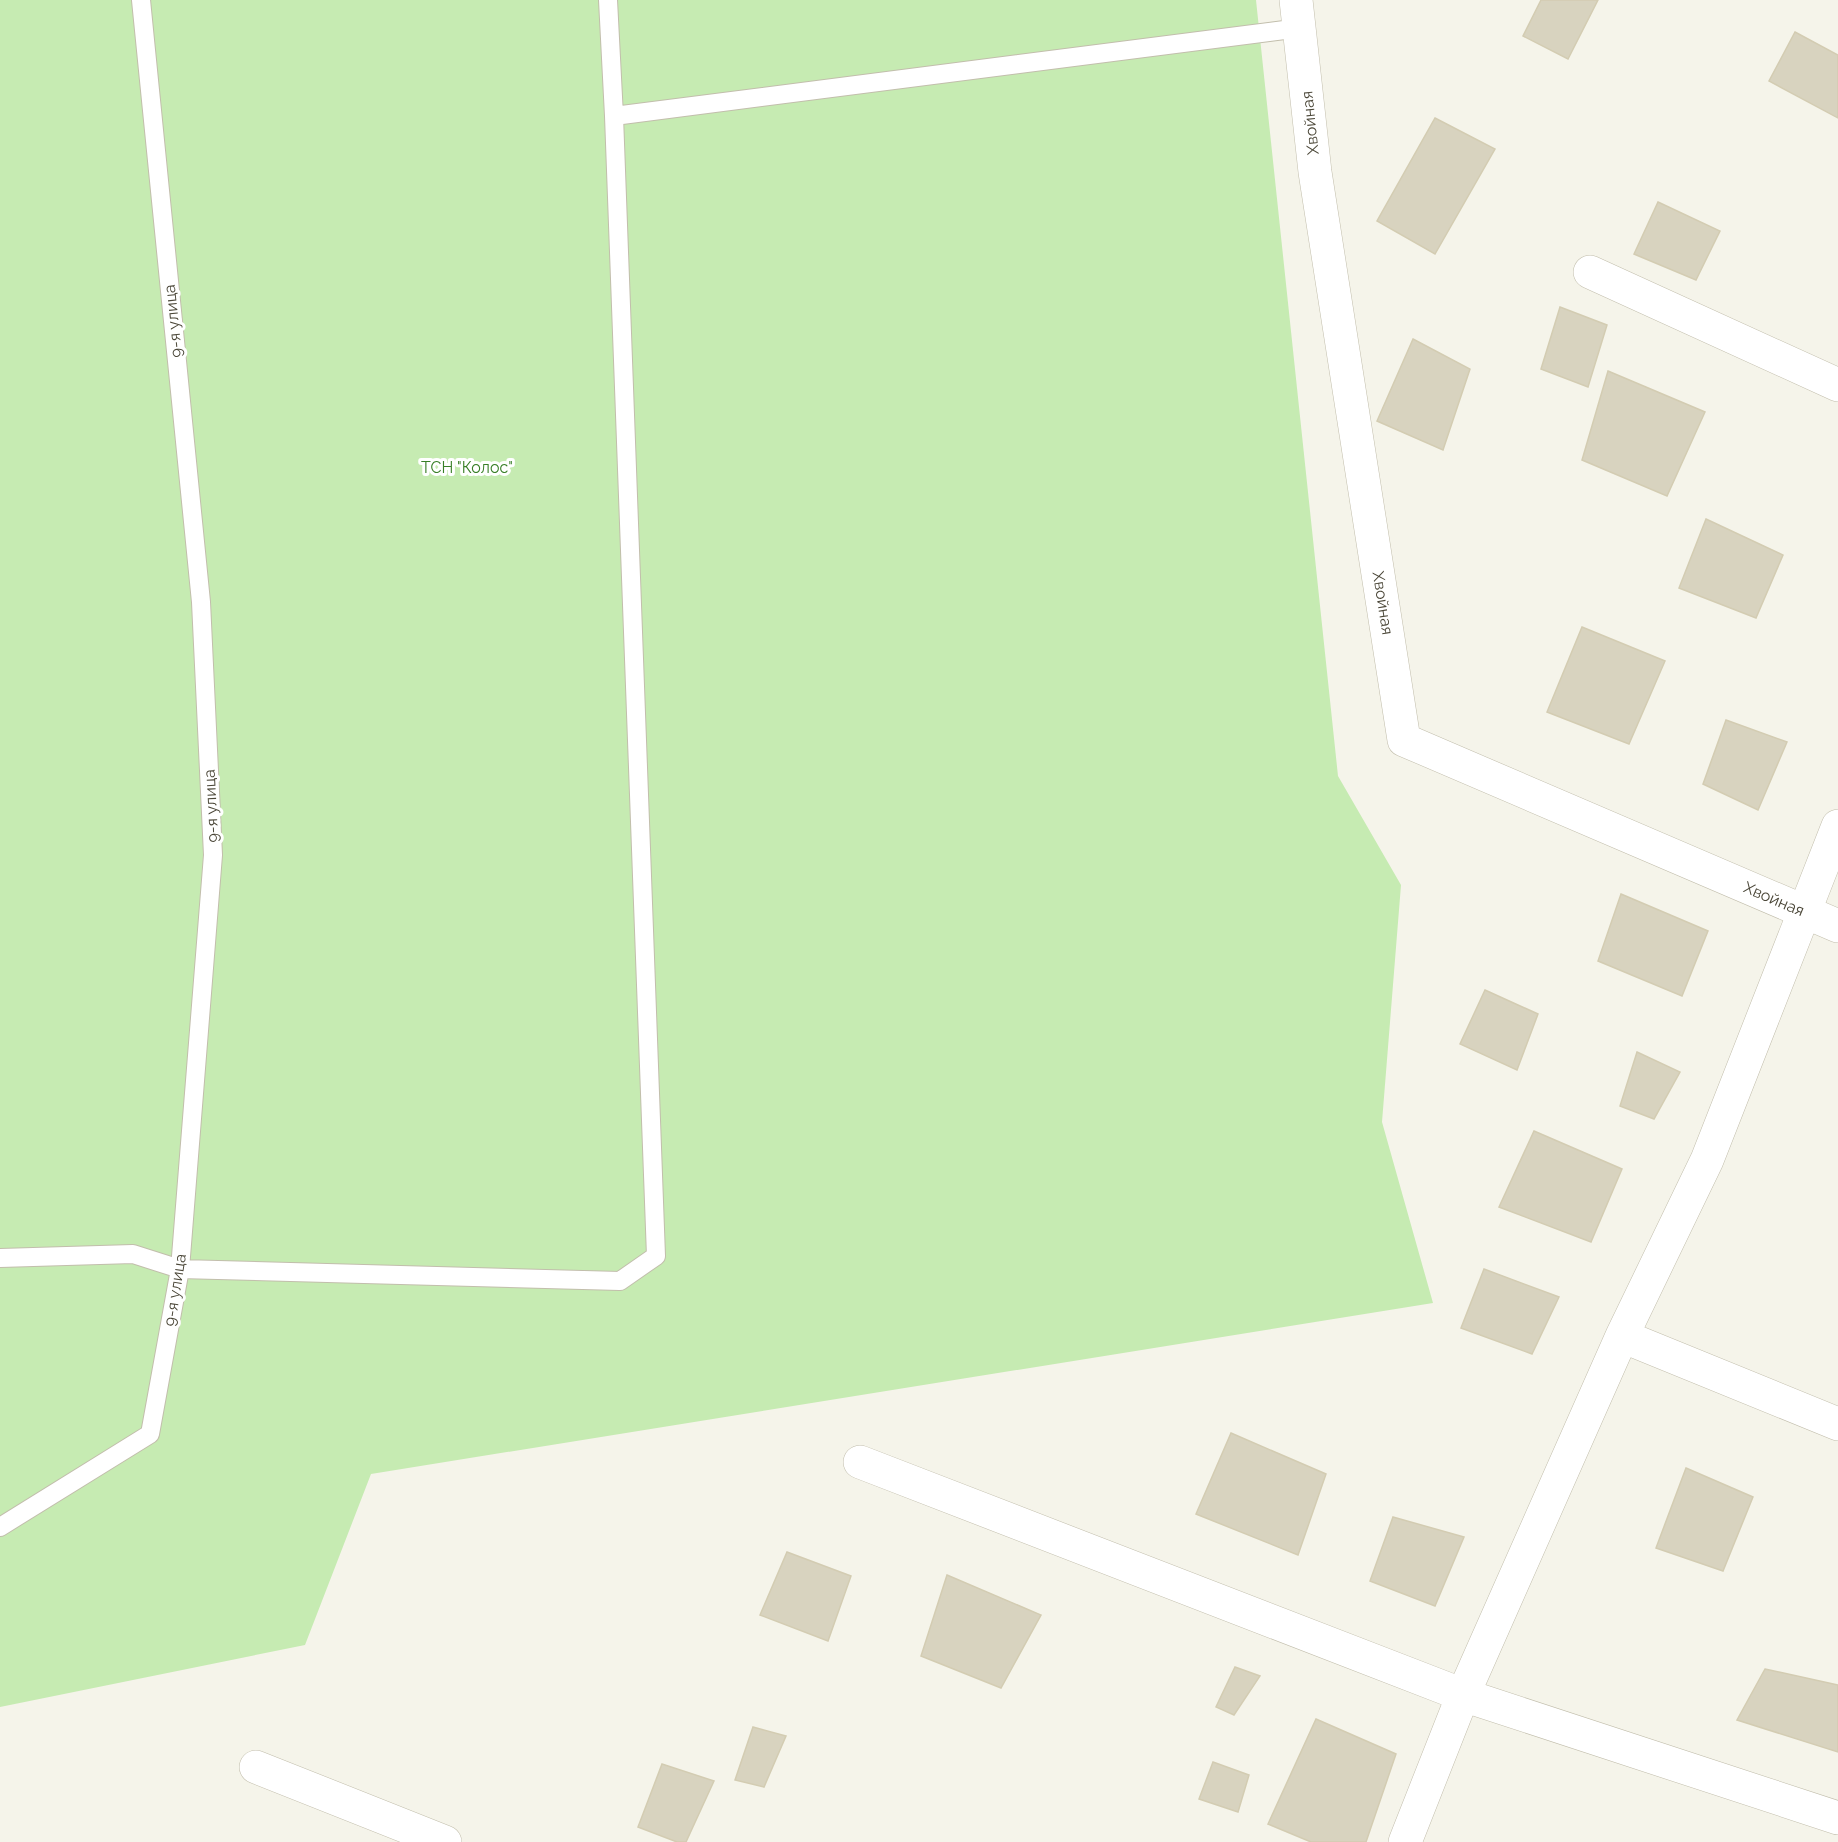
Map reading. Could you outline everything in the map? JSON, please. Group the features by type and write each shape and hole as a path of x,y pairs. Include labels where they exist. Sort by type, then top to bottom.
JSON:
{"street":[{"name":"Хвойная","path":"1298,14 1315,172 1404,740 1838,926"},
{"path":"1590,272 1838,385"},
{"path":"1405,1842 1463,1695 1622,1336 1707,1160 1838,825"},
{"path":"1622,1336 1838,1424"},
{"path":"860,1462 1463,1695 1838,1818"},
{"path":"256,1767 445,1842"}],"lane":[{"name":"9-я улица","path":"0,1527 150,1434 180,1269 213,855 201,603 141,0"},
{"path":"0,1258 133,1254 180,1269 620,1281 656,1256 608,0"},
{"path":"614,116 1298,14"}],"green space":[{"name":"ТСН \"Колос\"","path":"0,0 1256,0 1338,776 1401,885 1382,1122 1433,1303 371,1474 305,1645 0,1707"}],"building":[{"path":"1541,0 1598,0 1568,59 1523,36"},
{"path":"1795,32 1838,55 1838,118 1769,81"},
{"path":"1435,118 1495,149 1435,254 1377,221"},
{"path":"1658,202 1720,231 1696,280 1634,254"},
{"path":"1560,307 1607,325 1588,387 1541,369"},
{"path":"1413,339 1470,369 1443,450 1377,421"},
{"path":"1608,371 1705,412 1667,496 1582,460"},
{"path":"1706,519 1783,555 1756,618 1679,588"},
{"path":"1582,627 1665,661 1629,744 1547,712"},
{"path":"1726,720 1787,742 1758,810 1703,784"},
{"path":"1621,894 1708,931 1682,996 1598,961"},
{"path":"1485,990 1538,1014 1517,1070 1460,1044"},
{"path":"1637,1052 1680,1072 1654,1119 1620,1106"},
{"path":"1534,1131 1622,1169 1591,1242 1499,1207"},
{"path":"1484,1269 1559,1297 1532,1354 1461,1328"},
{"path":"1231,1433 1326,1474 1298,1555 1196,1514"},
{"path":"1686,1468 1753,1497 1723,1571 1656,1548"},
{"path":"1393,1517 1464,1537 1435,1606 1370,1581"},
{"path":"787,1552 851,1576 828,1641 760,1615"},
{"path":"947,1575 1041,1615 1001,1688 921,1656"},
{"path":"1235,1667 1260,1676 1234,1715 1216,1707"},
{"path":"1765,1669 1838,1685 1838,1752 1737,1720"},
{"path":"1316,1719 1396,1754 1366,1842 1311,1842 1268,1824"},
{"path":"753,1727 786,1736 764,1787 735,1780"},
{"path":"1213,1762 1249,1775 1238,1812 1199,1799"},
{"path":"662,1764 714,1781 686,1842 677,1842 638,1827"}]}
